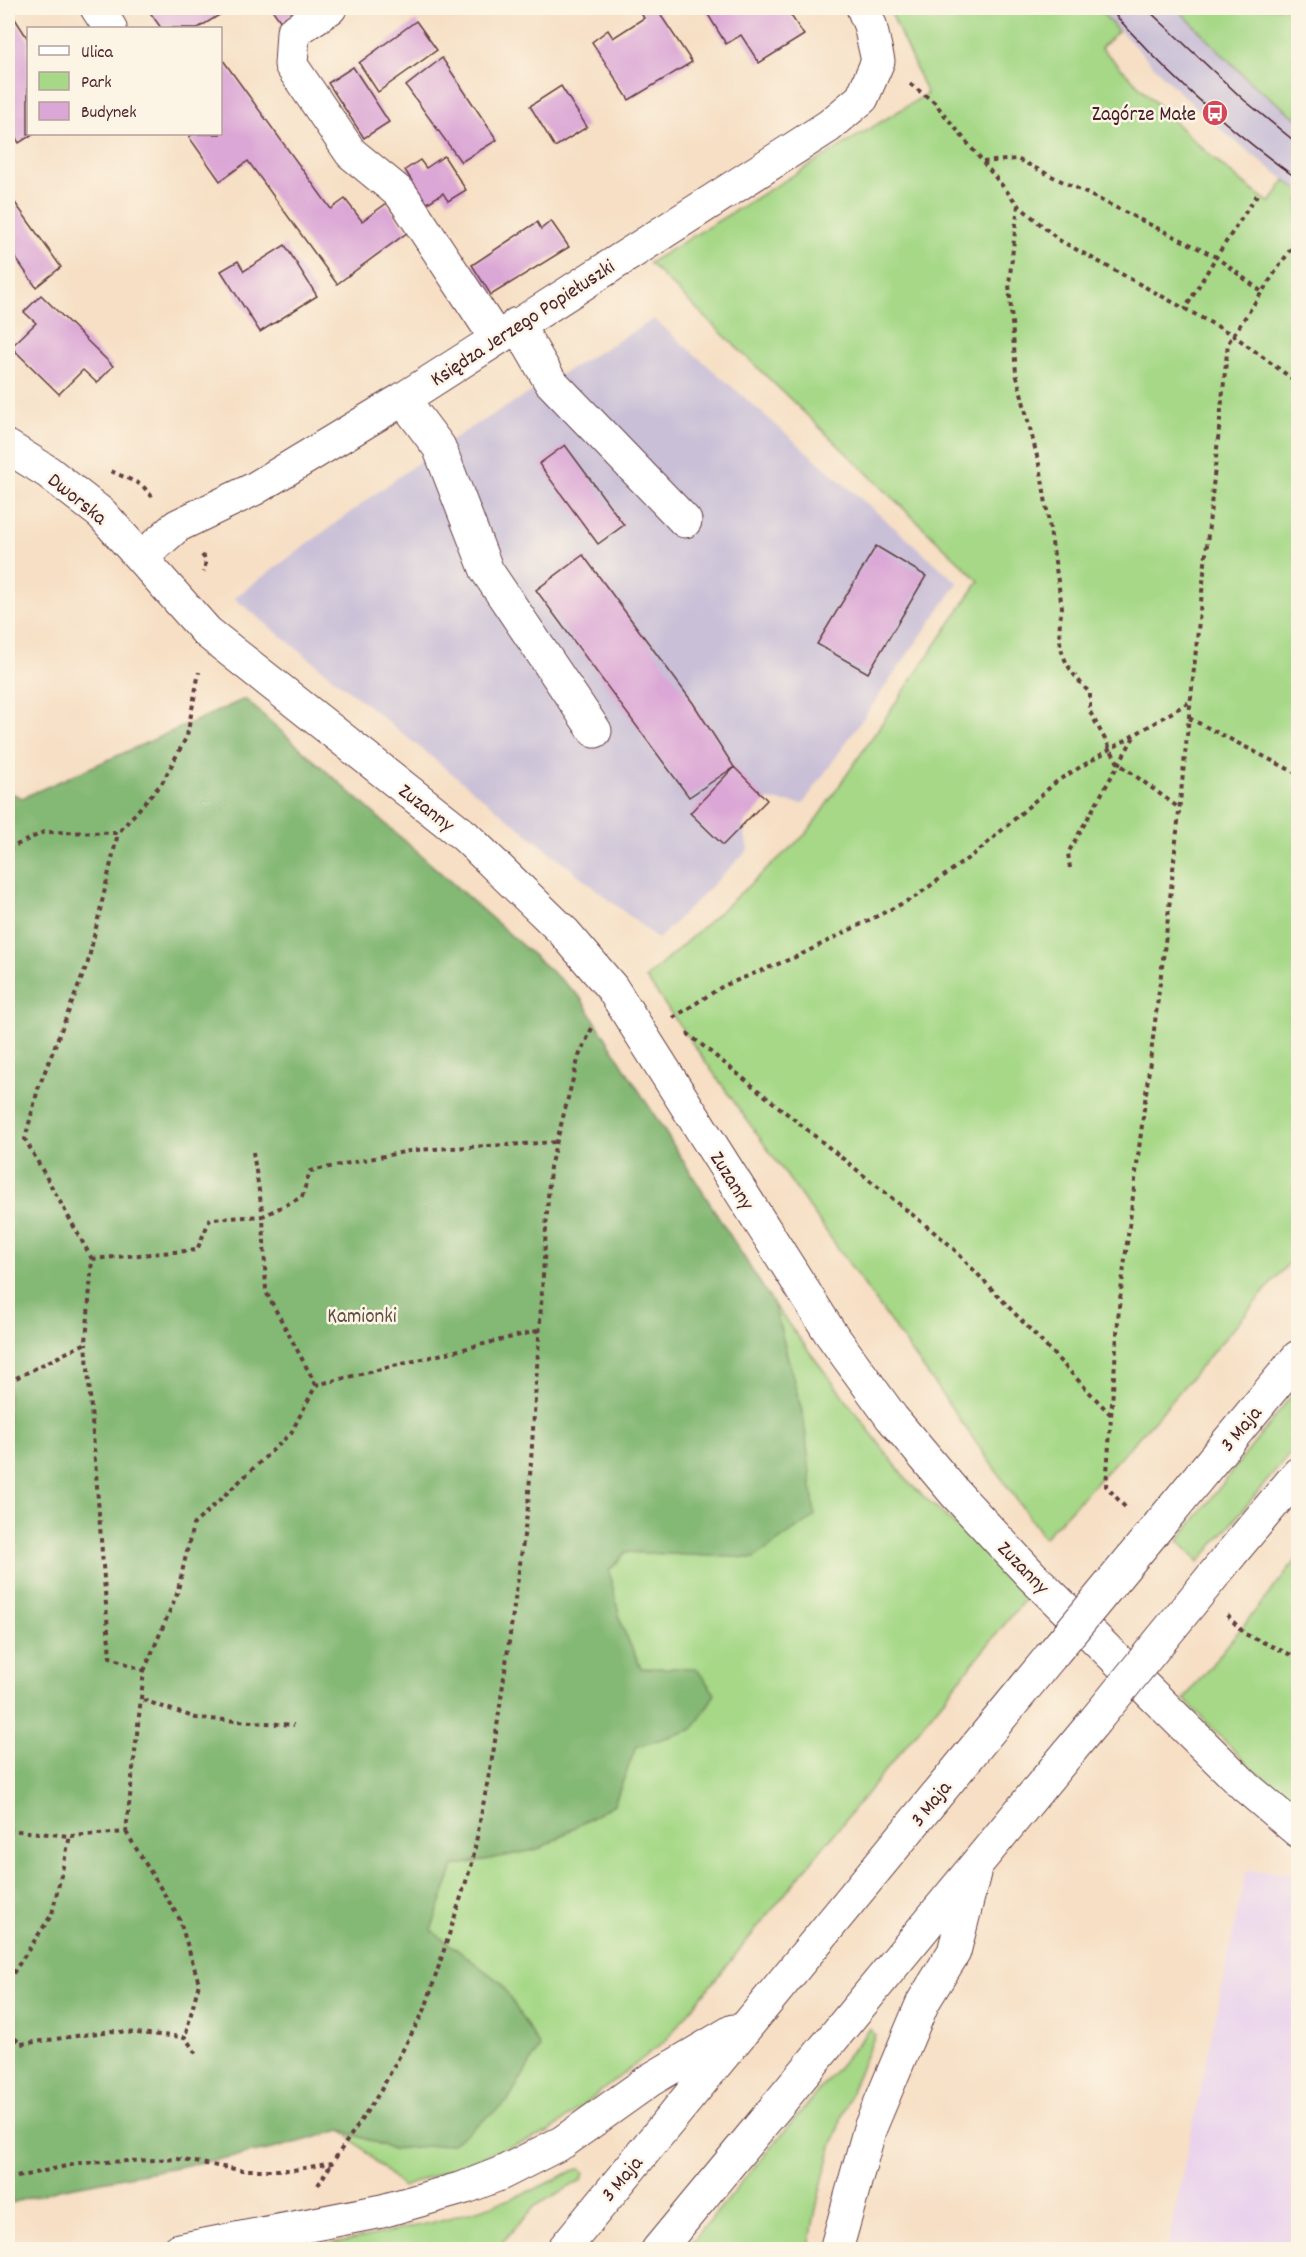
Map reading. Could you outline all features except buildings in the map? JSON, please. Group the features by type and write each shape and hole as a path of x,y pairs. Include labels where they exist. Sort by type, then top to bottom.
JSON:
{"main road":[{"path":"97,8 109,27"},
{"path":"330,8 293,32 291,65 351,153 401,194 507,331 550,381 685,521"},
{"path":"863,8 870,25 878,61"},
{"name":"Księdza Jerzego Popiełuszki","path":"142,557 177,526 254,489 403,399 829,126 862,98 878,61"},
{"path":"403,399 439,447 487,571 595,731"},
{"name":"Dworska","path":"8,447 48,472 102,514 142,557"},
{"name":"Zuzanny","path":"142,557 207,632 465,836 526,894 612,988 829,1331 892,1418 954,1492 1032,1576 1246,1787 1299,1830"},
{"name":"3 Maja","path":"563,2250 1050,1657 1145,1518 1299,1357"},
{"path":"658,2250 1299,1474"},
{"path":"836,2250 870,2128 923,2002 954,1952 976,1866"},
{"path":"179,2250 382,2211 466,2187 502,2173 563,2142 650,2080 754,2019"}],"path":[{"path":"878,61 934,102 1018,205 1059,240 1233,335 1299,383"},
{"path":"982,162 1017,159 1216,257 1262,292"},
{"path":"1185,309 1257,195"},
{"path":"1018,205 1009,285 1016,373 1041,472 1062,607 1059,622 1061,650 1069,671 1090,693 1090,712 1118,763 1179,808"},
{"path":"1145,1518 1106,1486 1111,1415 1119,1307 1179,808 1228,343 1299,238"},
{"path":"144,1671 110,1658 86,1343 92,1259 25,1139 38,1089 88,962 118,833 162,783 187,736 207,632"},
{"path":"1111,1415 950,1245 670,1020 723,986 798,956 915,897 982,848 1057,781 1191,700"},
{"path":"1189,718 1299,774"},
{"path":"1070,868 1068,853 1135,735"},
{"path":"8,849 44,832 118,833"},
{"path":"8,2179 80,2163 178,2159 240,2170 293,2170 332,2163 380,2092 425,2009 472,1863 494,1748 528,1507 550,1167 579,1056 612,988"},
{"path":"92,1259 197,1250 210,1219 263,1216 302,1197 310,1171 414,1150 557,1142"},
{"path":"253,1152 263,1216 266,1292 316,1385"},
{"path":"197,2055 185,2037 199,1983 179,1918 126,1832 143,1700 144,1671 177,1594 193,1525 291,1433 316,1385 541,1330"},
{"path":"8,1382 86,1343"},
{"path":"1220,1608 1245,1634 1299,1658"},
{"path":"143,1700 196,1718 294,1725"},
{"path":"8,1830 70,1836 126,1832"},
{"path":"8,1981 52,1914 70,1836"},
{"path":"8,2032 21,2044 111,2031 185,2037"}],"shaded area":[{"path":"1098,8 1177,8 1251,83 1298,119 1298,190 1225,133 1177,90"},
{"path":"654,319 958,583 803,804 767,800 743,825 748,850 658,939 234,598 439,447"},
{"path":"1246,1871 1287,1872 1298,1880 1298,2249 1167,2249"}],"green space":[{"path":"889,8 1098,8 1118,31 1101,48 1203,149 1270,203 1285,180 1298,190 1298,1252 1161,1413 1044,1538 646,978 807,833 979,581 649,263 927,94"},
{"path":"1177,8 1298,8 1298,119 1251,83"},
{"name":"Kamionki","path":"245,699 580,997 774,1305 804,1420 815,1516 754,1558 626,1552 609,1571 622,1627 641,1668 696,1668 715,1694 693,1729 636,1747 614,1804 539,1849 454,1866 431,1930 501,1983 540,2047 507,2102 452,2144 393,2149 342,2130 273,2149 59,2189 8,2204 8,792 22,798"},
{"path":"774,1305 909,1483 1030,1593 666,2040 549,2132 403,2187 342,2130 393,2149 501,1983 431,1930 454,1866 539,1849 614,1804 636,1747 693,1729 696,1668 641,1669 622,1627 609,1571 626,1552 754,1558 804,1420"},
{"path":"1298,1387 1298,1444 1199,1562 1178,1541"},
{"path":"1298,1558 1298,1805 1251,1768 1184,1699"},
{"path":"870,2029 875,2035 834,2140 819,2194 809,2249 686,2249"},
{"path":"580,2169 584,2172 582,2180 535,2206 496,2249 303,2249 442,2220 509,2199"}],"tram line":[{"path":"1109,8 1152,55 1199,99 1248,141 1298,179"},
{"path":"1146,8 1244,100 1298,144"}],"place":[{"name":"Zagórze Małe","path":"1215,113"}]}
